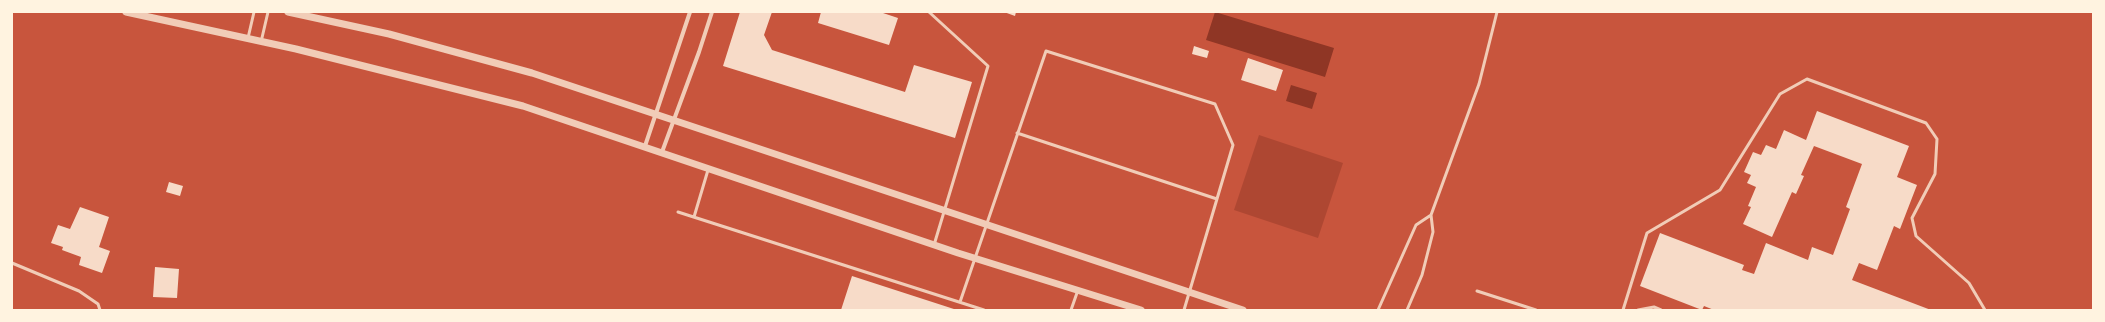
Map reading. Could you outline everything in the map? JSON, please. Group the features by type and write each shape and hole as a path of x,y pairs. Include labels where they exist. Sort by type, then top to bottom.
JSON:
{"street":[{"path":"126,12 422,79 523,106 934,245 1141,310"},
{"path":"288,12 389,34 532,73 656,113 944,211 1243,310"},
{"path":"645,146 690,12"},
{"path":"662,152 712,12"}],"lane":[{"path":"248,39 254,12"},
{"path":"261,42 268,12"},
{"path":"929,12 988,66 934,245"},
{"path":"1407,310 1422,274 1433,232 1431,215 1479,84 1497,12"},
{"path":"960,302 1046,51 1215,104 1233,145 1184,310"},
{"path":"1623,310 1647,233 1720,190 1780,94 1807,79 1926,123 1937,139 1935,174 1912,218 1916,236 1969,283 1985,310"},
{"path":"1017,133 1218,199"},
{"path":"694,217 709,168"},
{"path":"678,212 984,310"},
{"path":"1378,310 1416,225 1431,215"},
{"path":"12,263 80,291 98,304 100,310"},
{"path":"1070,310 1078,290"},
{"path":"1477,291 1536,310"},
{"path":"1638,310 1654,307 1661,310"}],"shaded area":[{"path":"1215,12 1334,48 1325,77 1206,40"},
{"path":"1291,85 1317,93 1312,109 1286,101"},
{"path":"1259,135 1343,163 1318,238 1234,210"}],"building":[{"path":"740,12 772,12 764,35 772,50 905,92 914,65 972,82 955,138 723,66"},
{"path":"821,12 880,12 898,18 889,45 818,23"},
{"path":"1004,12 1016,12 1015,16"},
{"path":"1194,46 1209,51 1207,58 1192,54"},
{"path":"1248,58 1283,70 1276,91 1241,80"},
{"path":"1817,111 1909,146 1897,177 1917,185 1900,229 1894,226 1877,270 1859,263 1852,280 1931,310 1714,310 1704,306 1702,310 1640,286 1660,233 1744,265 1742,270 1754,274 1766,243 1808,260 1812,247 1833,255 1850,209 1846,207 1862,164 1814,146 1801,175 1804,176 1796,194 1792,192 1772,237 1743,224 1751,207 1748,206 1756,187 1747,183 1751,175 1744,172 1753,152 1761,155 1766,145 1776,149 1784,130 1806,140"},
{"path":"169,182 183,186 180,196 166,192"},
{"path":"80,207 109,217 99,247 110,251 102,273 79,265 81,257 62,250 63,247 51,243 58,225 70,229"},
{"path":"155,267 179,269 177,298 153,297"},
{"path":"852,276 957,310 841,310"}]}
